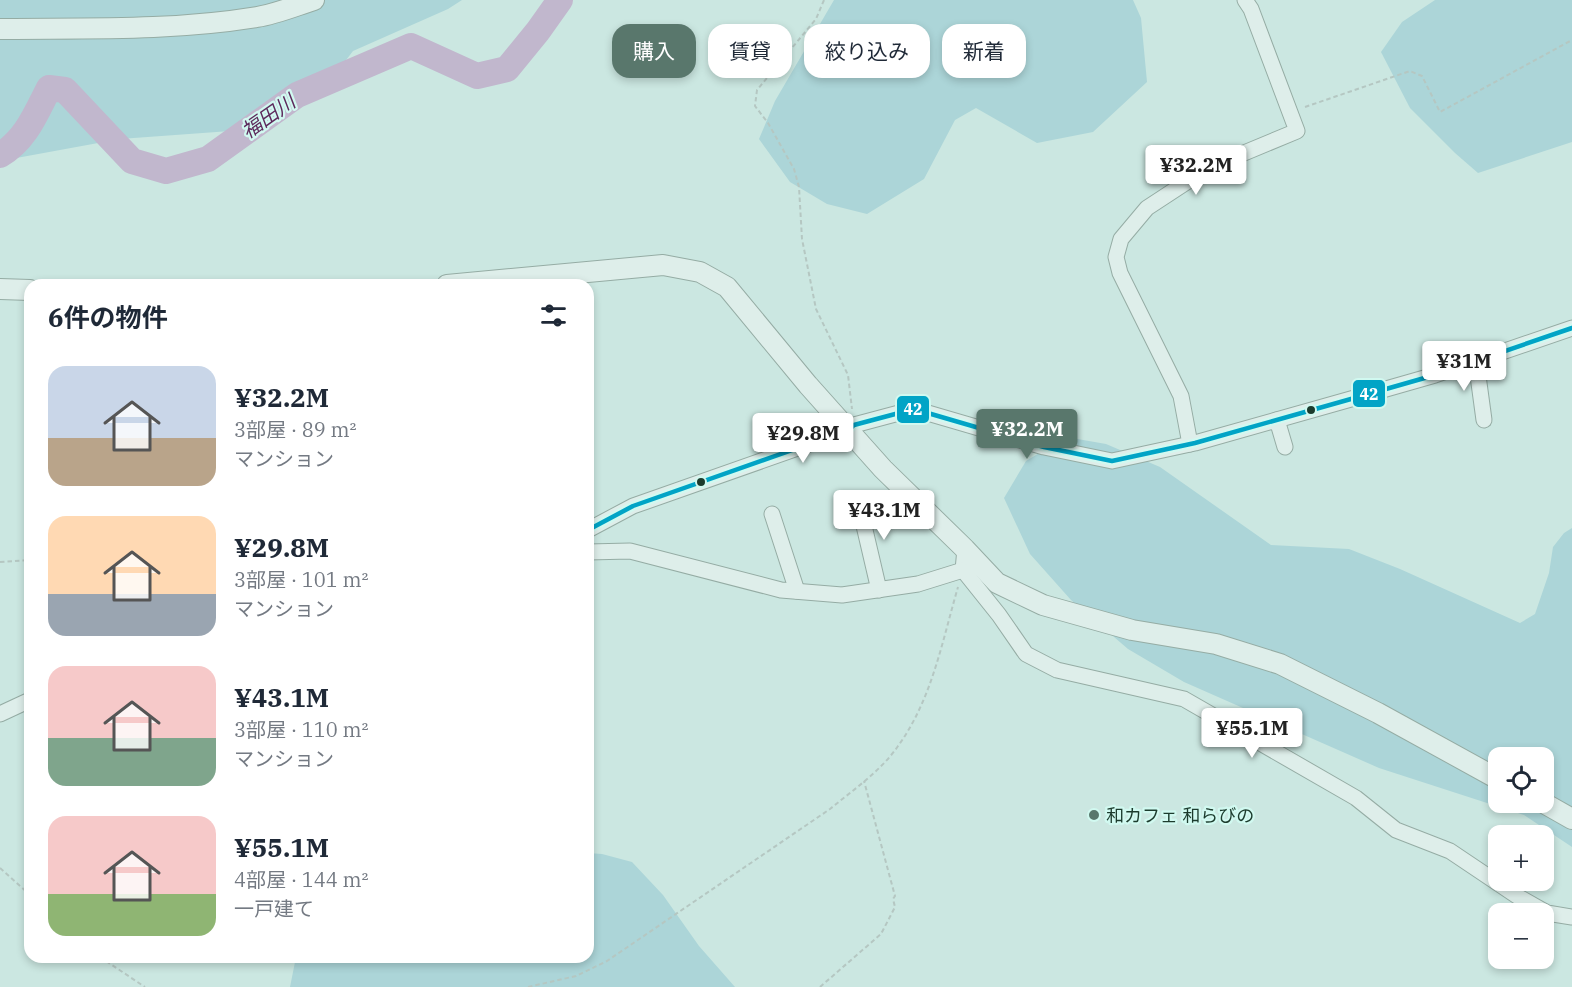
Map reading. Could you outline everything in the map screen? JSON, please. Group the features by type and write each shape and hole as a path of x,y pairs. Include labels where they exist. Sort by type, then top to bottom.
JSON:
{"street":[{"path":"0,29 118,29 185,25 259,17 314,0"},
{"path":"1190,444 1181,396 1120,273 1116,257 1121,239 1148,208 1208,168 1297,131 1251,9 1245,0"},
{"path":"512,279 663,265 700,272 727,287 808,385 851,427 883,469 997,583 1043,605 1132,630 1216,644 1280,664 1378,713 1488,774"},
{"path":"0,289 24,290"},
{"path":"594,527 633,506 851,427 914,409 1044,447 1112,461 1190,444 1434,375 1572,328"},
{"path":"1476,361 1484,420"},
{"path":"1277,420 1285,447"},
{"path":"858,500 879,590"},
{"path":"772,514 797,591"},
{"path":"965,549 963,570 999,615 1026,654 1057,670 1184,699 1356,798 1396,830 1450,851 1517,896 1547,913 1572,917"},
{"path":"594,552 630,551 781,590 842,595 918,584 963,570"},
{"path":"0,714 24,703"},
{"path":"1554,809 1572,819"}],"path":[{"path":"824,0 816,19 757,90 755,106 768,123 795,169 799,187 802,239 816,309 848,375 851,427"},
{"path":"1291,112 1410,71 1422,76 1440,112 1572,40"},
{"path":"0,562 24,560"},
{"path":"528,987 576,976 607,962 830,809 864,781 897,748 922,707 931,686 963,570"},
{"path":"820,987 881,933 895,907 893,899 895,896 864,781"},
{"path":"0,868 24,890"},
{"path":"109,963 145,987"}],"shaded area":[{"path":"0,0 462,0 448,9 353,51 323,90 244,130 120,139 0,161"},
{"path":"834,0 1133,0 1141,18 1147,82 1093,132 1037,143 976,108 955,120 924,179 867,214 827,204 790,182 759,139 775,101 788,78 792,78 792,72 804,51 804,78 930,78 930,24 820,24"},
{"path":"1435,0 1572,0 1572,142 1478,173 1410,108 1381,52 1402,22"},
{"path":"1066,437 1106,444 1160,467 1271,545 1349,549 1400,569 1520,623 1535,614 1549,573 1553,547 1564,533 1572,528 1572,847 1554,835 1554,825 1539,825 1518,813 1554,813 1554,747 1488,747 1488,803 1379,768 1184,682 1128,649 1071,600 1030,554 1004,498 1026,461"},
{"path":"594,853 632,862 663,895 699,946 735,987 290,987 295,963 594,963"}],"waterway":[{"name":"福田川","path":"0,155 24,134 49,88 65,90 132,161 166,171 208,159 297,95 411,46 477,76 507,69 560,0"}],"transit line":[{"name":"42","path":"594,527 633,506 849,430 854,425 914,409 1044,447 1112,461 1195,443 1435,375 1572,328"}],"place":[{"name":"和カフェ 和らびの","path":"1094,815"}]}
